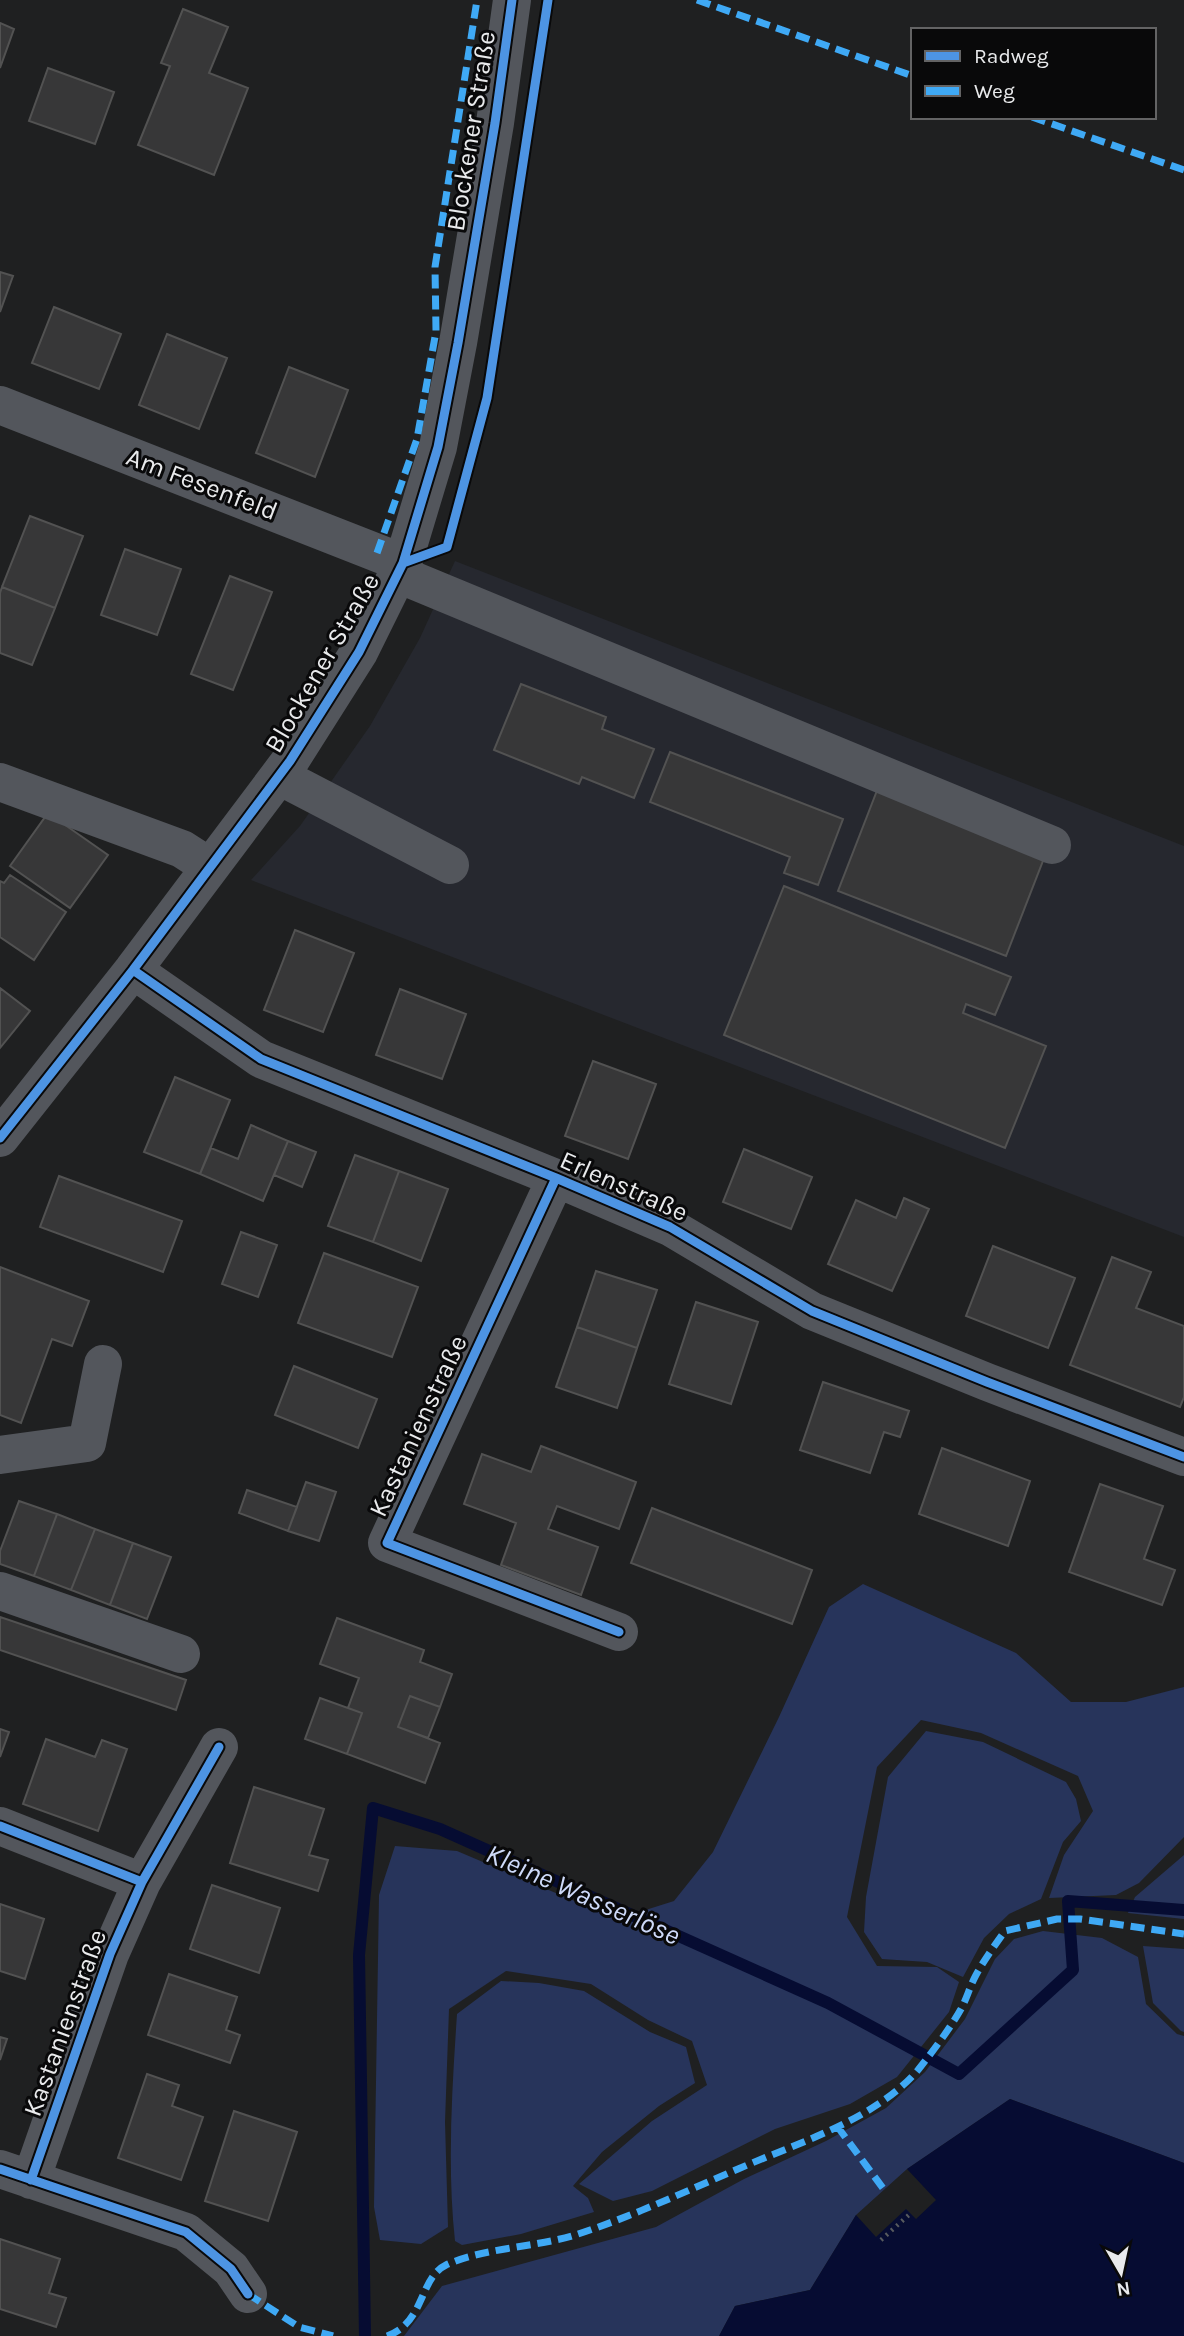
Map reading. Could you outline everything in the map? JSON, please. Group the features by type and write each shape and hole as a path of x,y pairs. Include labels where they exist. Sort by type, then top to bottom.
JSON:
{"street":[{"name":"Blockener Straße","path":"0,1138 133,970 279,776 359,652 401,569 438,446 456,356 495,123 512,0"},
{"name":"Am Fesenfeld","path":"0,405 401,569 1052,845"},
{"path":"279,776 450,864"},
{"path":"0,782 183,849 210,867"},
{"name":"Erlenstraße","path":"133,970 261,1059 670,1227 812,1311 987,1382 1184,1457"},
{"name":"Kastanienstraße","path":"556,1178 387,1543 619,1632"},
{"path":"0,1455 87,1443 103,1364"},
{"path":"0,1591 181,1654"},
{"name":"Kastanienstraße","path":"15,2174 142,1882 219,1747"},
{"path":"0,1826 142,1882"},
{"path":"15,2174 186,2232 231,2269 248,2294"}],"path":[{"path":"881,2240 911,2213"}],"shaded area":[{"path":"455,561 1184,846 1184,1237 251,880 300,826 370,726 420,638"},
{"path":"863,1584 1016,1653 1071,1702 1126,1702 1184,1687 1184,1837 1139,1883 1116,1895 1049,1898 1064,1855 1093,1811 1078,1776 981,1733 921,1720 877,1767 847,1917 877,1966 937,1967 959,1982 949,2012 897,2077 850,2104 775,2129 652,2191 613,2201 579,2184 652,2121 707,2085 692,2041 648,2020 591,1984 506,1971 449,2009 445,2122 448,2227 421,2244 380,2240 374,2207 379,1895 395,1846 457,1851 617,1919 674,1901 713,1852 829,1607"},
{"path":"926,1731 983,1742 1066,1782 1076,1799 1081,1821 1063,1842 1041,1899 1009,1914 984,1938 963,1977 927,1962 882,1959 864,1932 866,1897 888,1777"},
{"path":"1184,1855 1184,1919 1128,1913 1135,1897"},
{"path":"1043,1931 1102,1938 1138,1957 1146,2004 1177,2034 1184,2036 1184,2163 1010,2099 907,2169 856,2215 810,2290 735,2306 719,2336 404,2336 442,2286 656,2227 744,2179 826,2141 886,2108 925,2072 965,2019 995,1959 1014,1939"},
{"path":"1143,1946 1184,1949 1184,2032 1153,2003"},
{"path":"501,1981 539,1983 584,1991 650,2032 686,2047 695,2083 659,2106 602,2152 573,2186 588,2198 594,2212 521,2234 462,2245 455,2241 451,2185 457,2014"},
{"path":"1010,2099 1184,2163 1184,2336 719,2336 735,2306 810,2290 856,2215 876,2237 906,2209 916,2219 936,2200 907,2169"}],"building":[{"path":"183,9 228,27 209,73 248,88 214,175 138,145 170,66 161,63"},
{"path":"0,23 14,29 0,68"},
{"path":"48,68 114,92 95,144 29,121"},
{"path":"0,272 13,276 0,312"},
{"path":"54,307 121,334 99,389 32,363"},
{"path":"167,334 227,358 199,429 139,405"},
{"path":"289,367 348,390 315,477 256,453"},
{"path":"30,516 83,536 55,608 2,587"},
{"path":"125,549 181,569 157,635 101,615"},
{"path":"230,576 272,592 233,690 191,674"},
{"path":"2,587 55,608 32,665 0,653"},
{"path":"521,684 606,717 602,729 654,749 634,798 582,777 579,784 494,750"},
{"path":"670,752 843,819 818,885 784,873 790,857 650,802"},
{"path":"878,788 1046,853 1006,956 838,891"},
{"path":"48,813 108,855 70,908 10,866"},
{"path":"10,875 66,912 34,960 0,937 0,881 4,883"},
{"path":"784,886 1011,977 995,1015 966,1004 963,1013 1046,1046 1005,1148 724,1035"},
{"path":"295,930 354,953 323,1032 264,1010"},
{"path":"0,988 30,1011 0,1048"},
{"path":"400,989 466,1014 442,1079 376,1055"},
{"path":"593,1061 656,1084 628,1159 565,1136"},
{"path":"175,1077 230,1100 200,1174 144,1152"},
{"path":"251,1125 288,1141 263,1201 200,1174 211,1148 238,1159"},
{"path":"288,1141 316,1152 302,1187 274,1175"},
{"path":"744,1149 812,1177 791,1229 723,1202"},
{"path":"355,1155 399,1171 373,1242 328,1226"},
{"path":"399,1171 448,1189 421,1261 373,1242"},
{"path":"59,1176 182,1221 163,1272 40,1227"},
{"path":"904,1198 929,1209 892,1291 828,1264 856,1200 896,1218"},
{"path":"241,1232 277,1245 258,1297 222,1284"},
{"path":"993,1246 1075,1278 1048,1348 966,1316"},
{"path":"324,1253 418,1287 392,1357 298,1323"},
{"path":"1112,1257 1151,1272 1136,1308 1184,1326 1184,1397 1180,1407 1070,1365"},
{"path":"0,1267 89,1301 72,1346 52,1339 21,1423 0,1415"},
{"path":"596,1271 657,1290 637,1348 577,1327"},
{"path":"696,1302 758,1322 731,1404 669,1384"},
{"path":"577,1327 637,1348 617,1408 556,1387"},
{"path":"294,1366 377,1399 358,1448 275,1415"},
{"path":"823,1382 909,1411 900,1437 884,1432 870,1473 800,1450"},
{"path":"541,1446 636,1482 619,1529 557,1506 548,1529 598,1547 581,1595 501,1565 516,1523 464,1504 482,1454 531,1472"},
{"path":"942,1448 1030,1481 1008,1546 919,1514"},
{"path":"306,1482 336,1492 319,1541 288,1531"},
{"path":"1100,1484 1163,1506 1144,1559 1175,1570 1162,1605 1069,1572"},
{"path":"247,1490 297,1507 288,1531 239,1513"},
{"path":"19,1501 57,1514 34,1576 0,1564 0,1551"},
{"path":"652,1508 812,1570 792,1624 631,1563"},
{"path":"57,1514 95,1529 71,1590 34,1576"},
{"path":"95,1529 133,1543 110,1605 71,1590"},
{"path":"133,1543 171,1557 147,1619 110,1605"},
{"path":"0,1617 186,1680 176,1710 0,1650"},
{"path":"337,1618 424,1650 420,1662 452,1674 440,1707 410,1696 398,1727 440,1743 425,1783 347,1754 362,1713 348,1708 359,1678 320,1664"},
{"path":"410,1696 440,1707 428,1738 398,1727"},
{"path":"320,1698 362,1713 347,1754 305,1739"},
{"path":"0,1729 9,1732 0,1757"},
{"path":"46,1739 95,1757 102,1740 127,1749 98,1831 23,1804"},
{"path":"254,1787 324,1809 309,1855 328,1860 318,1891 230,1863"},
{"path":"212,1885 280,1908 259,1973 190,1949"},
{"path":"0,1904 44,1919 25,1979 0,1971"},
{"path":"169,1974 237,1997 226,2030 240,2035 230,2063 148,2035"},
{"path":"0,2037 7,2039 0,2060"},
{"path":"147,2074 179,2085 172,2106 203,2117 181,2180 118,2158"},
{"path":"234,2111 297,2132 268,2221 205,2201"},
{"path":"0,2239 60,2259 49,2293 66,2298 56,2327 0,2309"}],"waterway":[{"name":"Kleine Wasserlöse","path":"365,2336 359,1955 373,1808 440,1829 828,2003 959,2074 1073,1970 1068,1901 1184,1910"}],"marked path":[{"path":"377,553 417,439 436,331 435,267 477,0"},
{"path":"697,0 911,75"},
{"path":"1038,119 1184,170"},
{"path":"387,2336 408,2321 437,2271 446,2265 476,2255 560,2239 616,2220 834,2129 880,2103 918,2070 941,2040 961,2009 979,1969 1005,1931 1057,1919 1080,1919 1184,1934"},
{"path":"837,2126 885,2191"},
{"path":"248,2294 299,2327 333,2336"}],"cycle path":[{"path":"0,1138 133,970 290,761 359,652 403,563 438,447 495,123 512,0"},
{"path":"403,563 447,547 487,398 548,0"},
{"path":"133,970 261,1059 670,1227 812,1311 987,1382 1184,1457"},
{"path":"556,1178 387,1543 619,1632"},
{"path":"31,2180 110,1954 142,1882 219,1747"},
{"path":"0,1826 142,1882"},
{"path":"0,2169 186,2232 231,2269 248,2294"}]}
